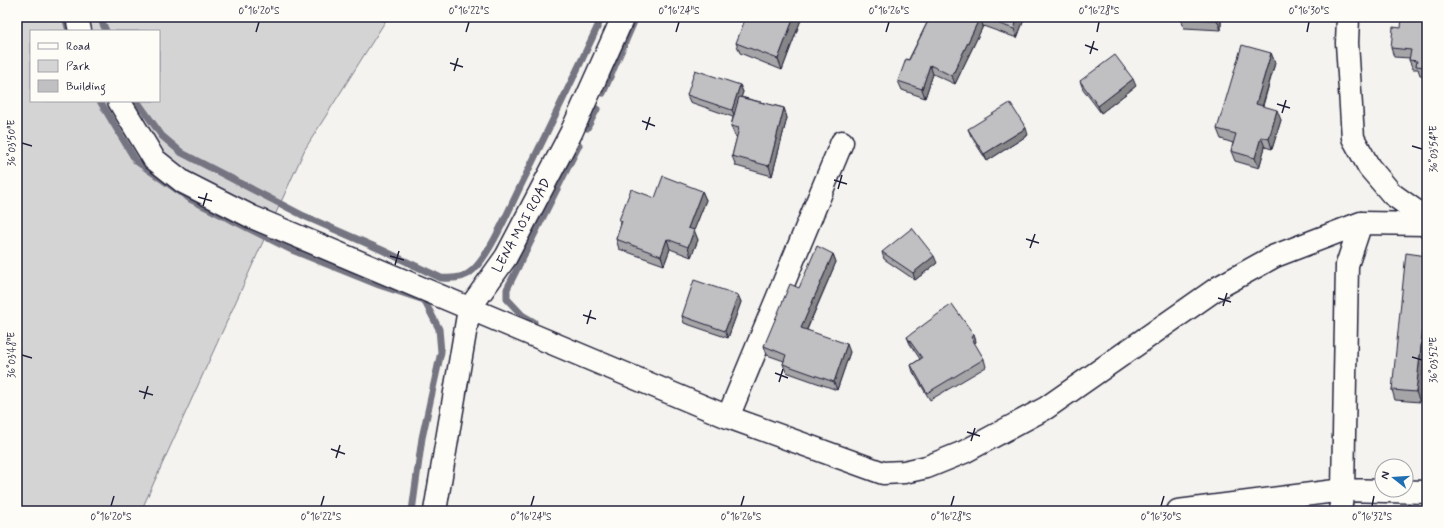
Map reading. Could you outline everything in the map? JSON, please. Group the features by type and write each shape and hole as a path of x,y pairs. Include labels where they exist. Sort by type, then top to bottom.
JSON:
{"street":[{"path":"77,17 80,30"},
{"name":"LENA MOI ROAD","path":"435,511 469,309 510,250 571,133 623,17"},
{"path":"1348,17 1347,43 1353,138 1369,167 1392,194 1427,220"},
{"path":"120,102 154,159 183,182 252,217 728,417 883,473 904,472 927,467 964,452 1046,408 1219,287 1275,256 1361,223 1427,224"},
{"path":"728,417 842,142"},
{"path":"1340,511 1343,490 1347,265 1361,223"},
{"path":"1178,511 1343,490 1427,492"}],"green space":[{"path":"17,17 388,17 305,149 141,511 17,511"}],"building":[{"path":"746,17 794,17 778,59 736,43"},
{"path":"930,17 980,17 952,76 930,65 922,89 898,81 906,59 909,60"},
{"path":"980,17 1018,17 1014,29"},
{"path":"1181,17 1217,17 1217,20 1181,19"},
{"path":"1402,17 1427,17 1427,67 1416,66 1417,61 1409,60 1411,50 1391,48 1393,27 1401,28"},
{"path":"1242,45 1271,53 1256,104 1277,110 1269,139 1261,137 1255,158 1231,151 1236,134 1217,129"},
{"path":"1115,55 1133,79 1098,106 1080,81"},
{"path":"695,70 740,85 732,110 687,95"},
{"path":"739,97 784,108 769,166 732,156 739,128 731,126"},
{"path":"1010,103 1026,128 984,154 968,129"},
{"path":"663,176 702,191 688,228 694,230 688,247 667,239 661,256 616,239 622,221 619,220 631,189 655,198"},
{"path":"912,228 934,256 913,273 882,252"},
{"path":"817,246 833,254 801,328 847,344 834,382 783,364 786,355 764,346 790,284 799,288"},
{"path":"1406,253 1427,256 1427,291 1416,392 1392,390"},
{"path":"694,280 738,295 725,331 682,316"},
{"path":"952,304 974,335 971,337 984,359 927,393 911,365 922,358 907,337"}],"waterway":[{"path":"65,17 69,30"},
{"path":"100,17 106,30"},
{"path":"138,102 162,136 182,153 304,216 441,278 458,277 470,273 487,253 506,217 602,17"},
{"path":"603,93 636,17"},
{"path":"101,102 136,161 190,199 292,250 379,285 424,300 439,329 441,352 422,438 412,511"},
{"path":"587,128 597,109"},
{"path":"534,322 522,315 507,299 507,289 579,145"}]}
